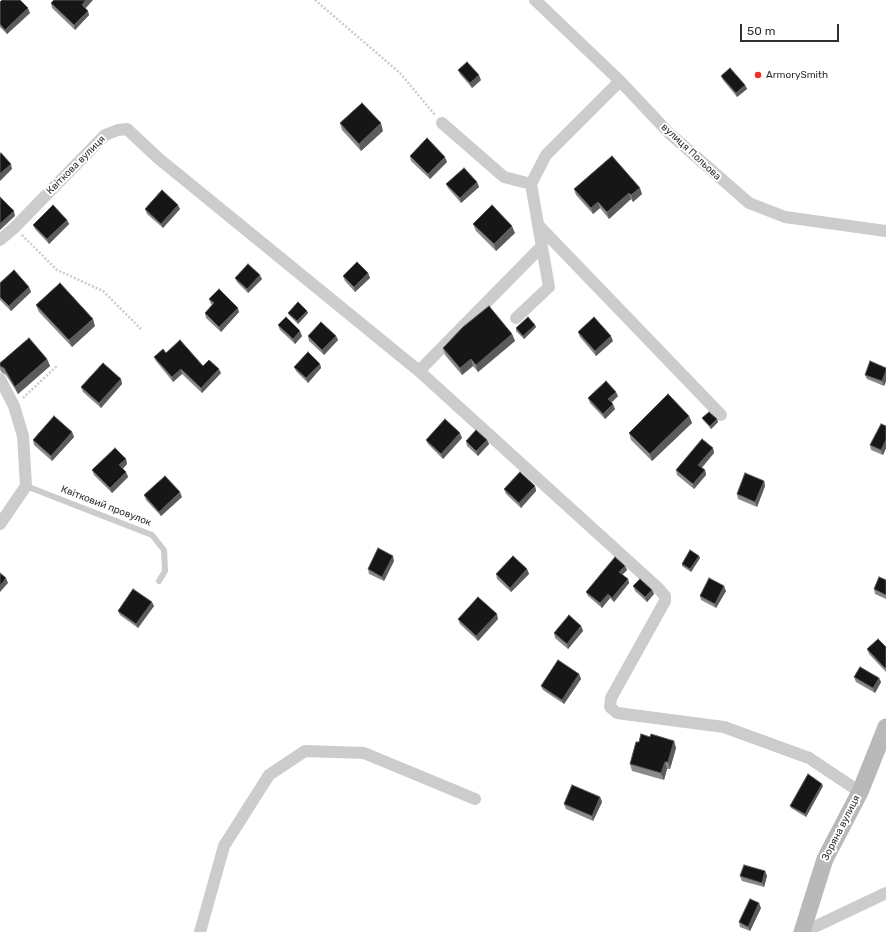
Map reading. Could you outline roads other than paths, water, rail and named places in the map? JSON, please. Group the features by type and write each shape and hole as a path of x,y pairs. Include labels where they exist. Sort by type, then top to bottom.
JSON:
{"street":[{"name":"вулиця Польова","path":"535,0 620,81 669,133 749,203 785,217 886,231"},
{"path":"516,318 549,286 531,184 546,155 620,81"},
{"path":"442,123 504,178 531,184"},
{"name":"Квіткова вулиця","path":"0,240 14,228 105,135 118,130 127,129 158,158 419,371"},
{"path":"538,226 721,415"},
{"path":"542,246 419,371 665,596 665,601 611,698 610,707 617,713 724,727 809,758 860,792"},
{"path":"0,380 14,406 23,436 26,486 0,524"},
{"name":"Зоряна вулиця","path":"809,931 825,860 860,792 886,727"},
{"path":"200,932 224,846 269,775 305,751 364,753 475,799"},
{"path":"809,931 886,893"}],"lane":[{"name":"Квітковий провулок","path":"26,486 152,535 164,550 165,571 159,581"}],"place":[{"name":"ArmorySmith","path":"758,75"}]}
